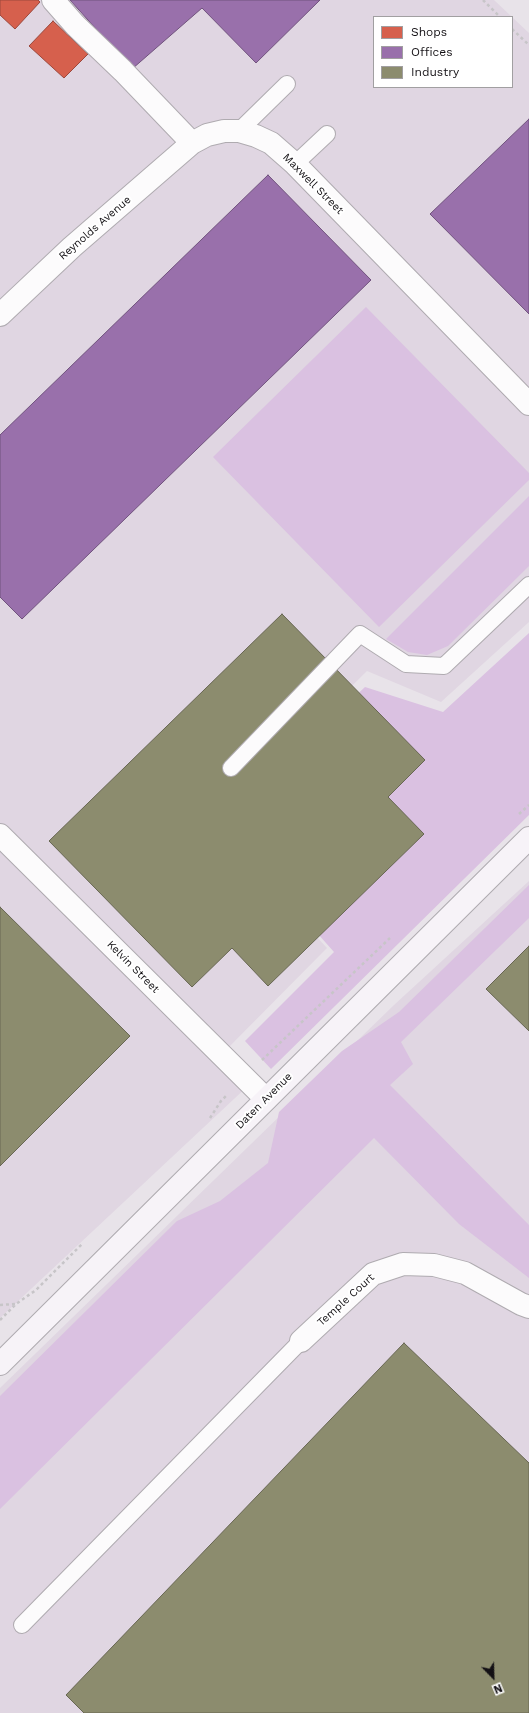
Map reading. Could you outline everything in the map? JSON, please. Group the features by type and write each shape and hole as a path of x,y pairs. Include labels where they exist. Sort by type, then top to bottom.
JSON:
{"street":[{"path":"53,0 75,25 123,71 192,143"},
{"name":"Maxwell Street","path":"192,143 207,135 224,131 240,131 271,143 294,164 529,404"},
{"name":"Reynolds Avenue","path":"0,315 72,247 192,143"},
{"name":"Kelvin Street","path":"0,835 266,1099"},
{"name":"Daten Avenue","path":"2,1359 529,838"},
{"name":"Temple Court","path":"301,1341 373,1274 403,1264 434,1265 465,1273 529,1307"}],"lane":[{"path":"240,131 287,84"},
{"path":"294,164 326,134"},
{"path":"231,768 360,634 406,664 444,666 529,585"},
{"path":"22,1625 301,1341"}],"path":[{"path":"483,0 499,16"},
{"path":"513,30 529,45"},
{"path":"210,1118 221,1101"},
{"path":"0,1320 16,1304 36,1290 86,1240"},
{"path":"0,1305 16,1304"}],"shaded area":[{"path":"0,0 494,0 511,16 373,16 373,88 513,88 513,18 529,33 529,622 441,702 367,671 212,824 327,948 222,1054 250,1084 0,1318"},
{"path":"366,307 529,473 529,480 379,627 213,457"},
{"path":"529,496 529,566 448,646 427,655 408,652 386,639"},
{"path":"529,633 529,815 271,1069 245,1041 334,952 220,824 365,687 443,712"},
{"path":"529,881 529,1713 0,1713 0,1388 394,1005"},
{"path":"529,885 529,918 401,1042 413,1064 390,1085 529,1225 529,1278 459,1224 374,1138 0,1509 0,1396 177,1221 220,1201 268,1163 279,1112 342,1051 399,1012"}],"building: Shops":[{"path":"0,0 38,0 40,2 15,29 0,15"},
{"path":"53,21 88,54 64,78 29,46"}],"building: Offices":[{"path":"70,0 320,0 256,63 202,8 132,69"},
{"path":"529,119 529,314 430,214"},
{"path":"268,175 371,280 22,619 0,597 0,435"}],"building: Industry":[{"path":"282,614 425,760 388,797 424,834 268,986 232,948 192,987 49,841"},
{"path":"0,907 130,1036 0,1166"},
{"path":"529,946 529,1031 486,989"},
{"path":"404,1343 529,1463 529,1713 84,1713 66,1695"}]}
